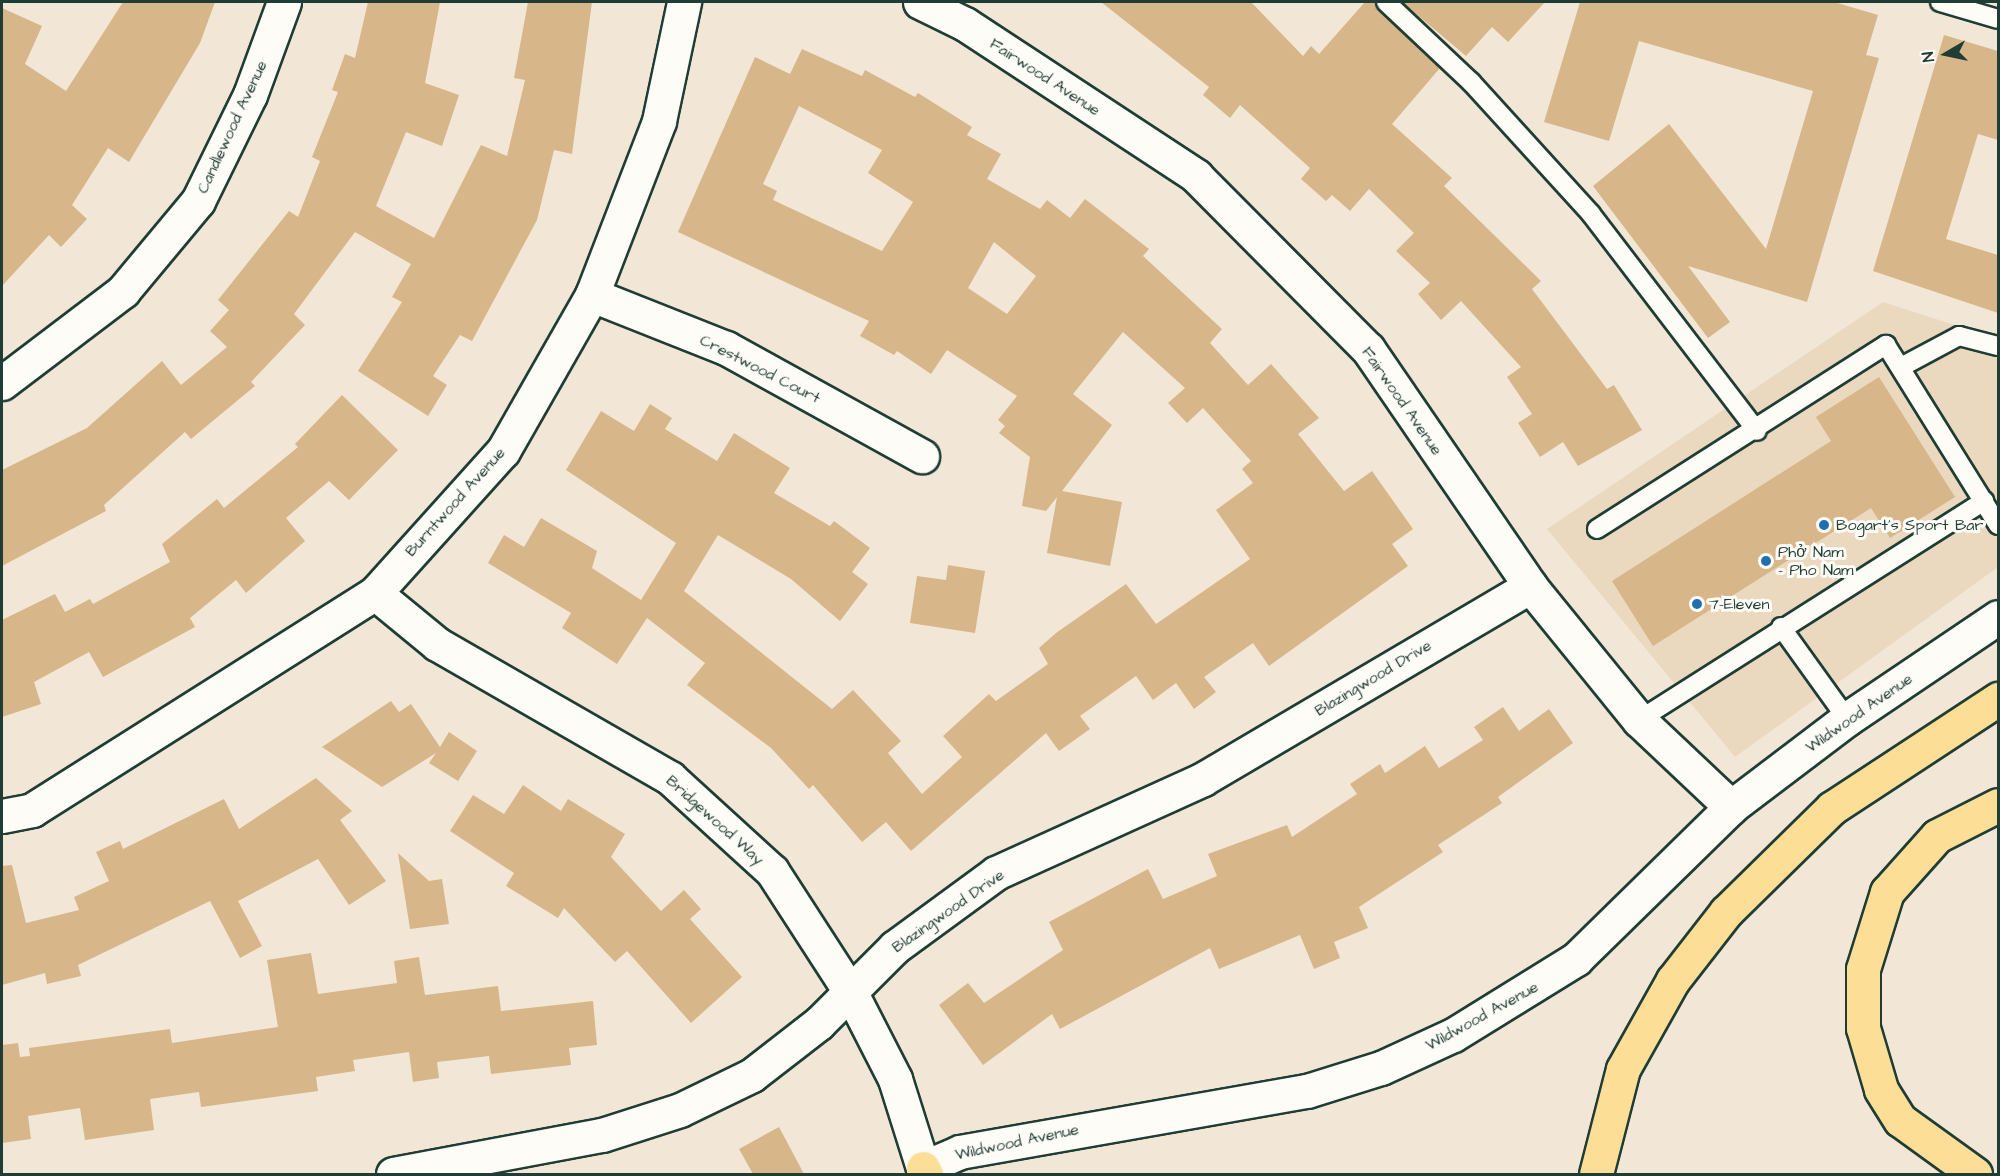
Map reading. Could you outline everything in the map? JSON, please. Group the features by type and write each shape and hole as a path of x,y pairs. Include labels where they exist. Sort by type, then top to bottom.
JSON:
{"highway":[{"path":"1596,1174 1623,1069 1673,980 1726,912 1832,808 1998,699"},
{"path":"1975,1174 1900,1120 1881,1089 1863,1028 1863,969 1887,892 1937,836 1998,805"}],"street":[{"name":"Candlewood Avenue","path":"2,383 123,291 198,201 250,95 284,2"},
{"name":"Burntwood Avenue","path":"2,816 32,810 375,593 503,451 592,295 659,122 684,2"},
{"name":"Fairwood Avenue","path":"920,2 965,24 1196,176 1368,349 1530,586 1639,720 1731,807"},
{"name":"Crestwood Court","path":"592,295 726,348 922,456"},
{"name":"Blazingwood Drive","path":"393,1174 602,1135 680,1110 752,1075 851,993 896,947 996,873 1203,779 1530,586"},
{"name":"Bridgewood Way","path":"375,593 437,644 670,778 772,871 851,993 895,1079 924,1172"},
{"name":"Wildwood Avenue","path":"924,1172 960,1152 1307,1091 1381,1068 1518,999 1576,959 1731,807 1847,719 1998,617"}],"lane":[{"path":"1386,2 1471,82 1591,214 1757,431"},
{"path":"1940,2 1998,19"},
{"path":"1901,367 1959,336 1998,346"},
{"path":"1597,529 1757,431 1886,345 1998,525"},
{"path":"1639,720 1781,627 1984,501"},
{"path":"1781,627 1847,719"}],"shaded area":[{"path":"1883,302 1998,339 1998,567 1735,757 1547,529"}],"building":[{"path":"123,2 215,2 200,43 129,162 108,148 72,205 87,219 61,247 49,235 2,286 2,8 42,26 25,64 66,91"},
{"path":"368,2 440,2 425,83 459,95 442,146 406,132 376,206 434,238 481,145 507,156 525,80 514,78 528,2 592,2 572,154 554,150 537,220 472,341 460,335 433,376 447,385 428,416 358,371 402,302 392,297 411,264 355,232 294,314 305,325 251,382 255,386 191,439 185,432 104,505 106,511 2,566 2,470 87,428 162,361 181,385 227,347 210,331 229,310 218,300 289,211 298,217 320,161 312,157 338,92 332,90 345,54 355,58"},
{"path":"1101,2 1251,2 1303,56 1311,46 1319,54 1365,2 1375,2 1440,68 1392,124 1452,178 1444,186 1541,281 1532,289 1607,389 1614,385 1642,430 1578,466 1563,442 1540,457 1518,423 1532,414 1507,377 1521,367 1461,301 1441,320 1418,294 1430,283 1396,251 1414,233 1369,189 1350,211 1332,195 1326,201 1301,179 1310,168 1240,105 1230,118 1203,95 1209,87"},
{"path":"1402,2 1545,2 1508,42 1492,27 1466,56"},
{"path":"1580,2 1834,2 1878,15 1866,55 1879,58 1807,302 1688,266 1730,322 1708,338 1593,186 1669,124 1766,249 1813,91 1639,41 1609,141 1544,122"},
{"path":"1944,35 1998,51 1998,140 1978,134 1946,239 1998,255 1998,313 1873,271"},
{"path":"802,49 862,76 865,70 915,97 918,93 972,127 967,135 1001,154 987,179 1040,209 1047,200 1070,218 1085,199 1149,249 1143,256 1222,329 1210,343 1248,385 1271,364 1319,418 1298,434 1344,491 1372,471 1413,529 1392,544 1408,566 1269,666 1253,643 1204,677 1216,692 1194,709 1176,683 1153,700 1136,676 1080,716 1090,729 1059,751 1046,733 911,851 886,822 862,842 813,785 809,789 771,748 687,685 705,663 647,618 617,664 562,628 571,613 488,563 504,535 524,547 541,518 597,551 592,568 641,600 676,543 566,470 601,411 634,431 650,404 672,418 665,429 717,461 734,433 790,468 774,493 830,526 834,521 870,548 852,572 868,584 840,621 791,579 718,535 684,591 832,709 853,690 901,741 888,753 922,794 962,757 943,736 989,694 996,701 1048,664 1039,648 1056,633 1126,584 1156,624 1250,559 1216,510 1253,483 1242,469 1251,461 1203,408 1187,423 1168,403 1185,388 1123,332 1073,394 1112,425 1062,491 1122,502 1110,566 1047,553 1057,497 1046,511 1022,506 1030,457 999,433 1005,426 998,420 1017,396 947,350 931,374 897,351 894,355 860,336 869,321 678,232 755,57 790,74","holes":["799,106 882,150 868,173 913,202 882,251 773,200 777,191 763,184","994,242 1036,276 1007,314 968,288"]},
{"path":"1879,377 1955,497 1890,538 1871,508 1653,646 1612,581 1831,441 1816,417"},
{"path":"342,395 398,450 349,500 329,481 286,518 305,541 246,593 236,580 190,618 195,627 103,677 89,652 34,682 41,704 2,717 2,620 55,594 65,612 90,599 93,604 170,562 162,544 217,499 224,508 298,447 295,444"},
{"path":"948,565 985,571 975,633 910,623 917,576 946,580"},
{"path":"391,701 399,712 411,704 440,747 449,732 477,751 458,781 429,763 436,753 382,787 322,747"},
{"path":"1503,707 1519,731 1549,709 1573,743 1498,797 1502,803 1438,845 1443,852 1359,907 1368,928 1334,942 1340,958 1314,969 1300,935 1219,969 1210,948 1060,1029 1052,1014 983,1065 939,1005 968,983 984,1003 1063,950 1049,922 1148,869 1163,899 1217,876 1208,854 1287,825 1292,837 1357,794 1350,784 1380,764 1385,773 1425,746 1439,768 1483,740 1474,727"},
{"path":"316,778 352,811 340,820 386,881 349,905 318,859 238,901 262,946 240,958 210,901 78,965 81,976 47,984 45,973 2,985 2,866 12,865 26,923 79,910 74,897 109,881 96,852 120,841 123,849 224,799 239,829"},
{"path":"523,785 561,811 568,799 625,834 611,857 661,911 684,890 701,909 690,919 742,977 691,1023 627,951 615,962 564,908 558,918 506,886 514,873 450,831 473,795 504,814"},
{"path":"398,853 429,881 442,879 449,924 410,929"},
{"path":"311,953 318,994 397,983 394,961 419,957 425,995 498,986 501,1011 593,1001 597,1045 569,1048 571,1065 491,1074 489,1056 437,1062 439,1078 413,1082 409,1052 353,1060 355,1071 316,1077 318,1091 201,1107 199,1092 150,1099 154,1130 85,1140 80,1108 28,1116 31,1139 2,1143 2,1045 18,1043 20,1057 30,1056 29,1048 170,1029 172,1043 278,1027 267,960"},
{"path":"779,1127 804,1174 753,1174 739,1149"}],"place":[{"name":"Bogart's Sport Bar","path":"1824,525"},
{"name":"Phở Nam - Pho Nam","path":"1766,561"},
{"name":"7-Eleven","path":"1697,604"}]}
